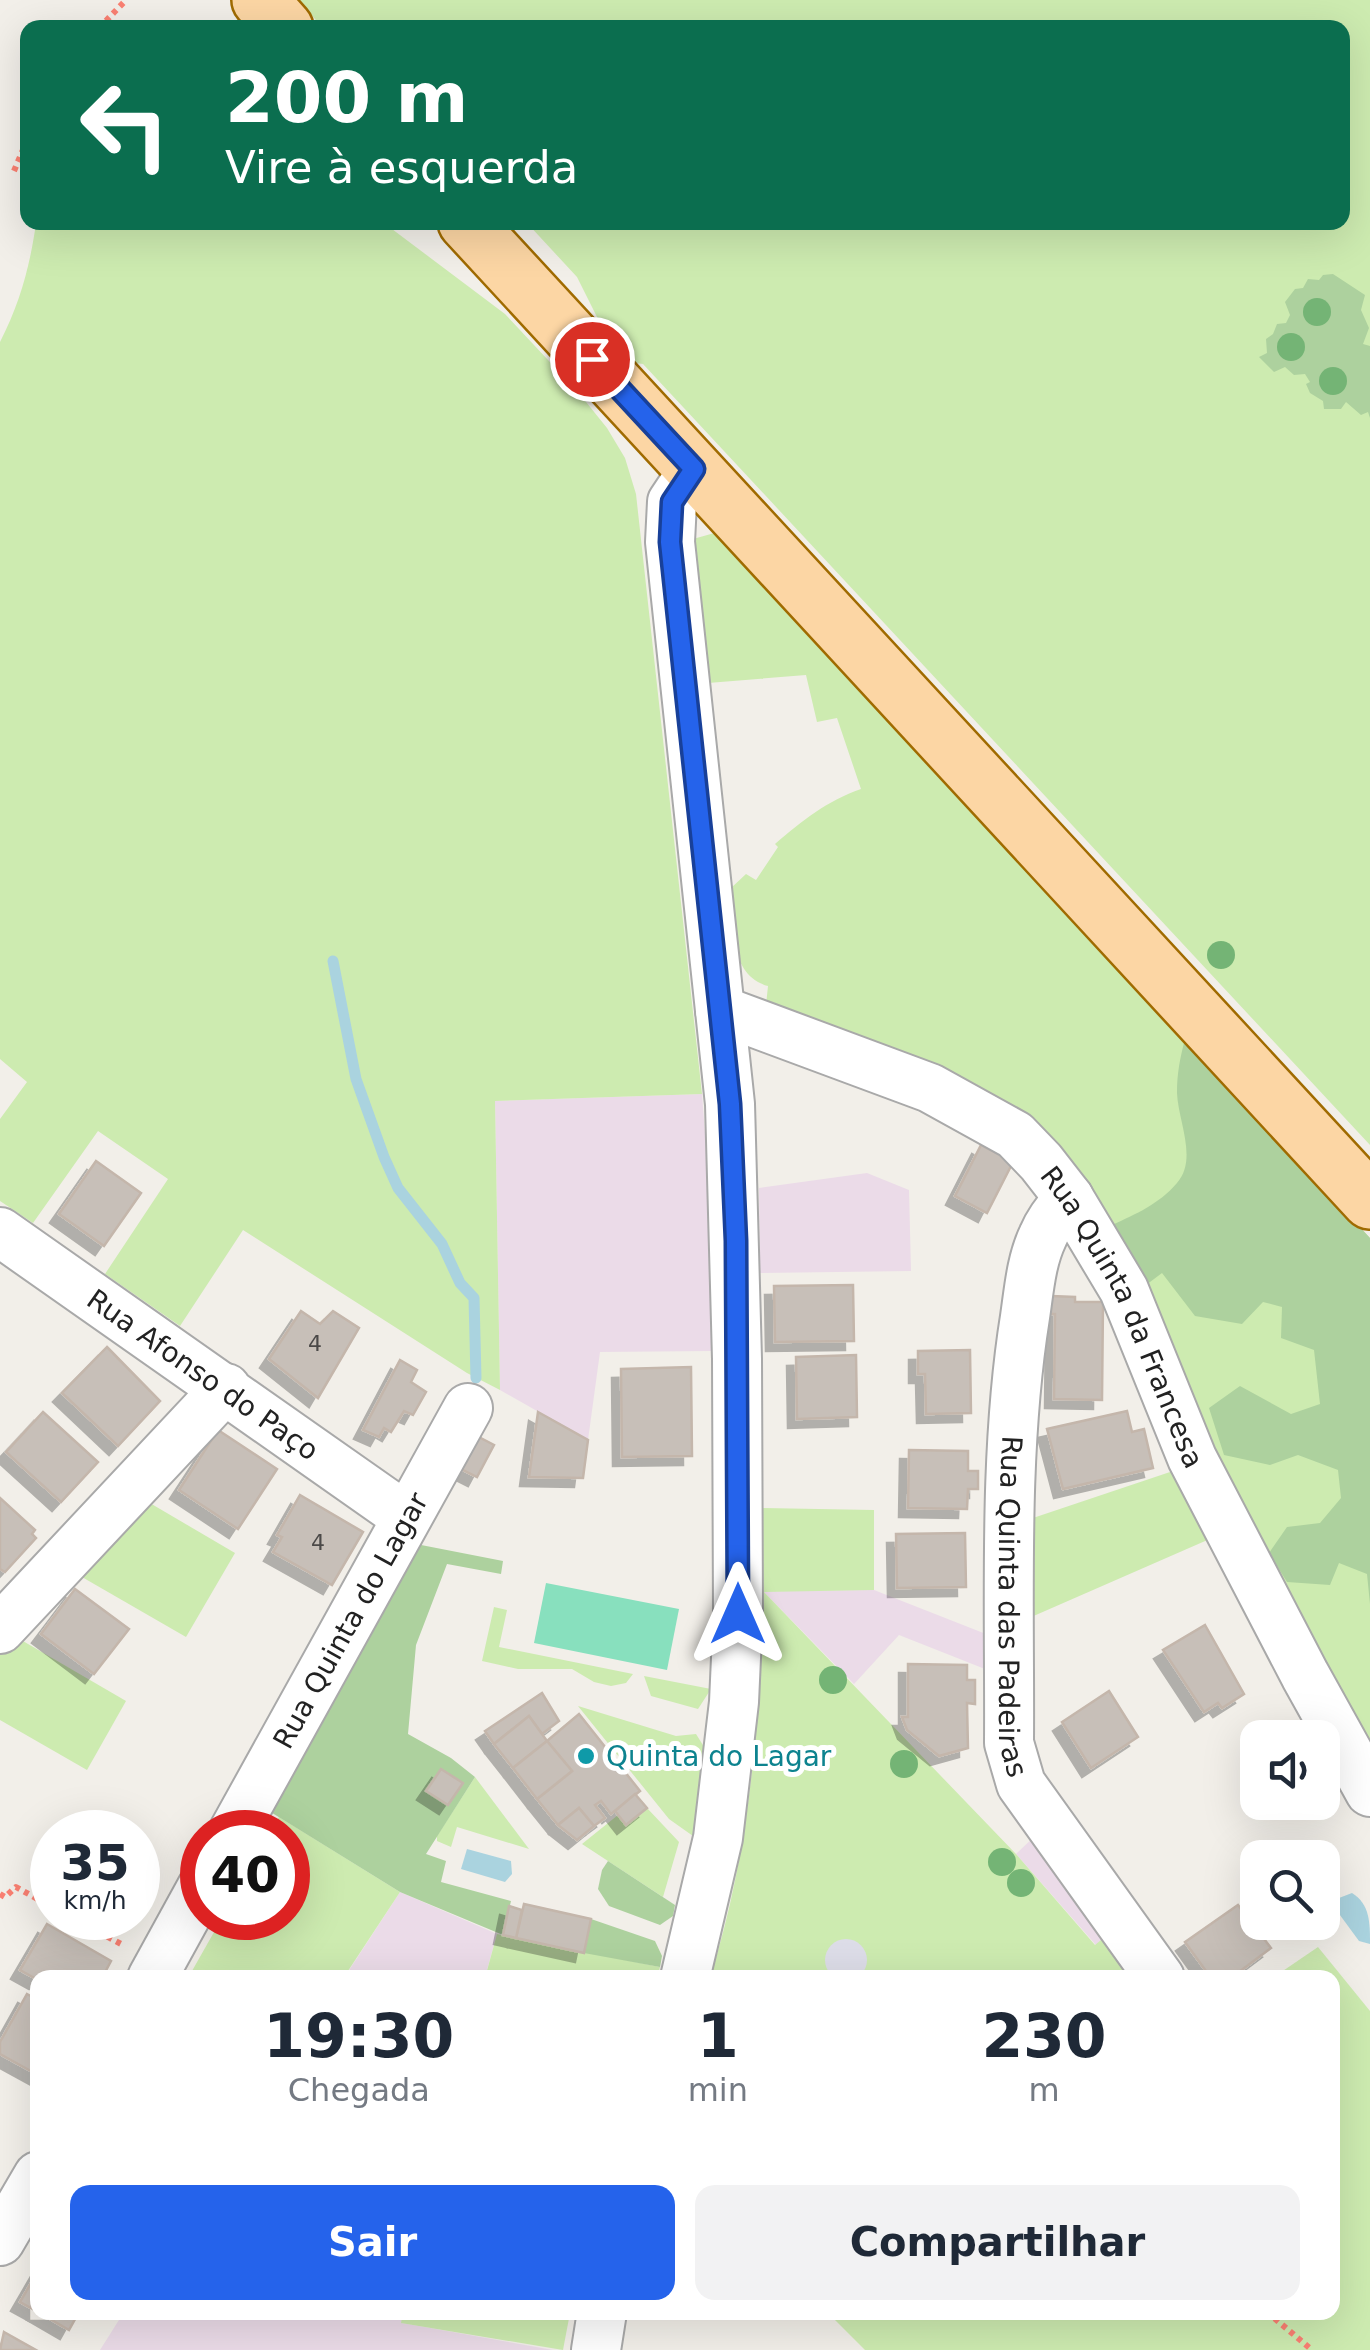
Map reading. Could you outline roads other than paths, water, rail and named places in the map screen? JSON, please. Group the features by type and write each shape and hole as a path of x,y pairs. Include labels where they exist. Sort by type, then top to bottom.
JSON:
{"main road":[{"path":"260,0 278,20"},
{"path":"473,230 1370,1201"}],"street":[{"path":"688,1970 708,1892 728,1777 738,1614 734,1190 720,1010 670,542 672,502 694,469"},
{"name":"Rua Quinta da Francesa","path":"720,1010 930,1088 1015,1135 1041,1162 1068,1198 1124,1290 1192,1458 1296,1660 1370,1792"},
{"name":"Rua Quinta das Padeiras","path":"1068,1198 1042,1237 1032,1270 1020,1351 1014,1432 1009,1742 1021,1784 1154,1970"},
{"name":"Rua Afonso do Paço","path":"0,1232 406,1517"},
{"path":"0,1630 226,1388"},
{"name":"Rua Quinta do Lagar","path":"244,1810 468,1408"},
{"path":"157,1970 180,1927"},
{"path":"0,2241 30,2190"},
{"path":"596,2350 601,2320"}],"water":[{"path":"467,1849 511,1861 512,1874 505,1882 461,1869"},
{"path":"1352,1893 1366,1908 1370,1944 1359,1941 1340,1915 1340,1898"}],"waterway":[{"path":"333,961 356,1079 384,1157 398,1188 442,1244 460,1283 474,1298 476,1378"}],"place":[{"name":"Quinta do Lagar","path":"586,1756"}]}
